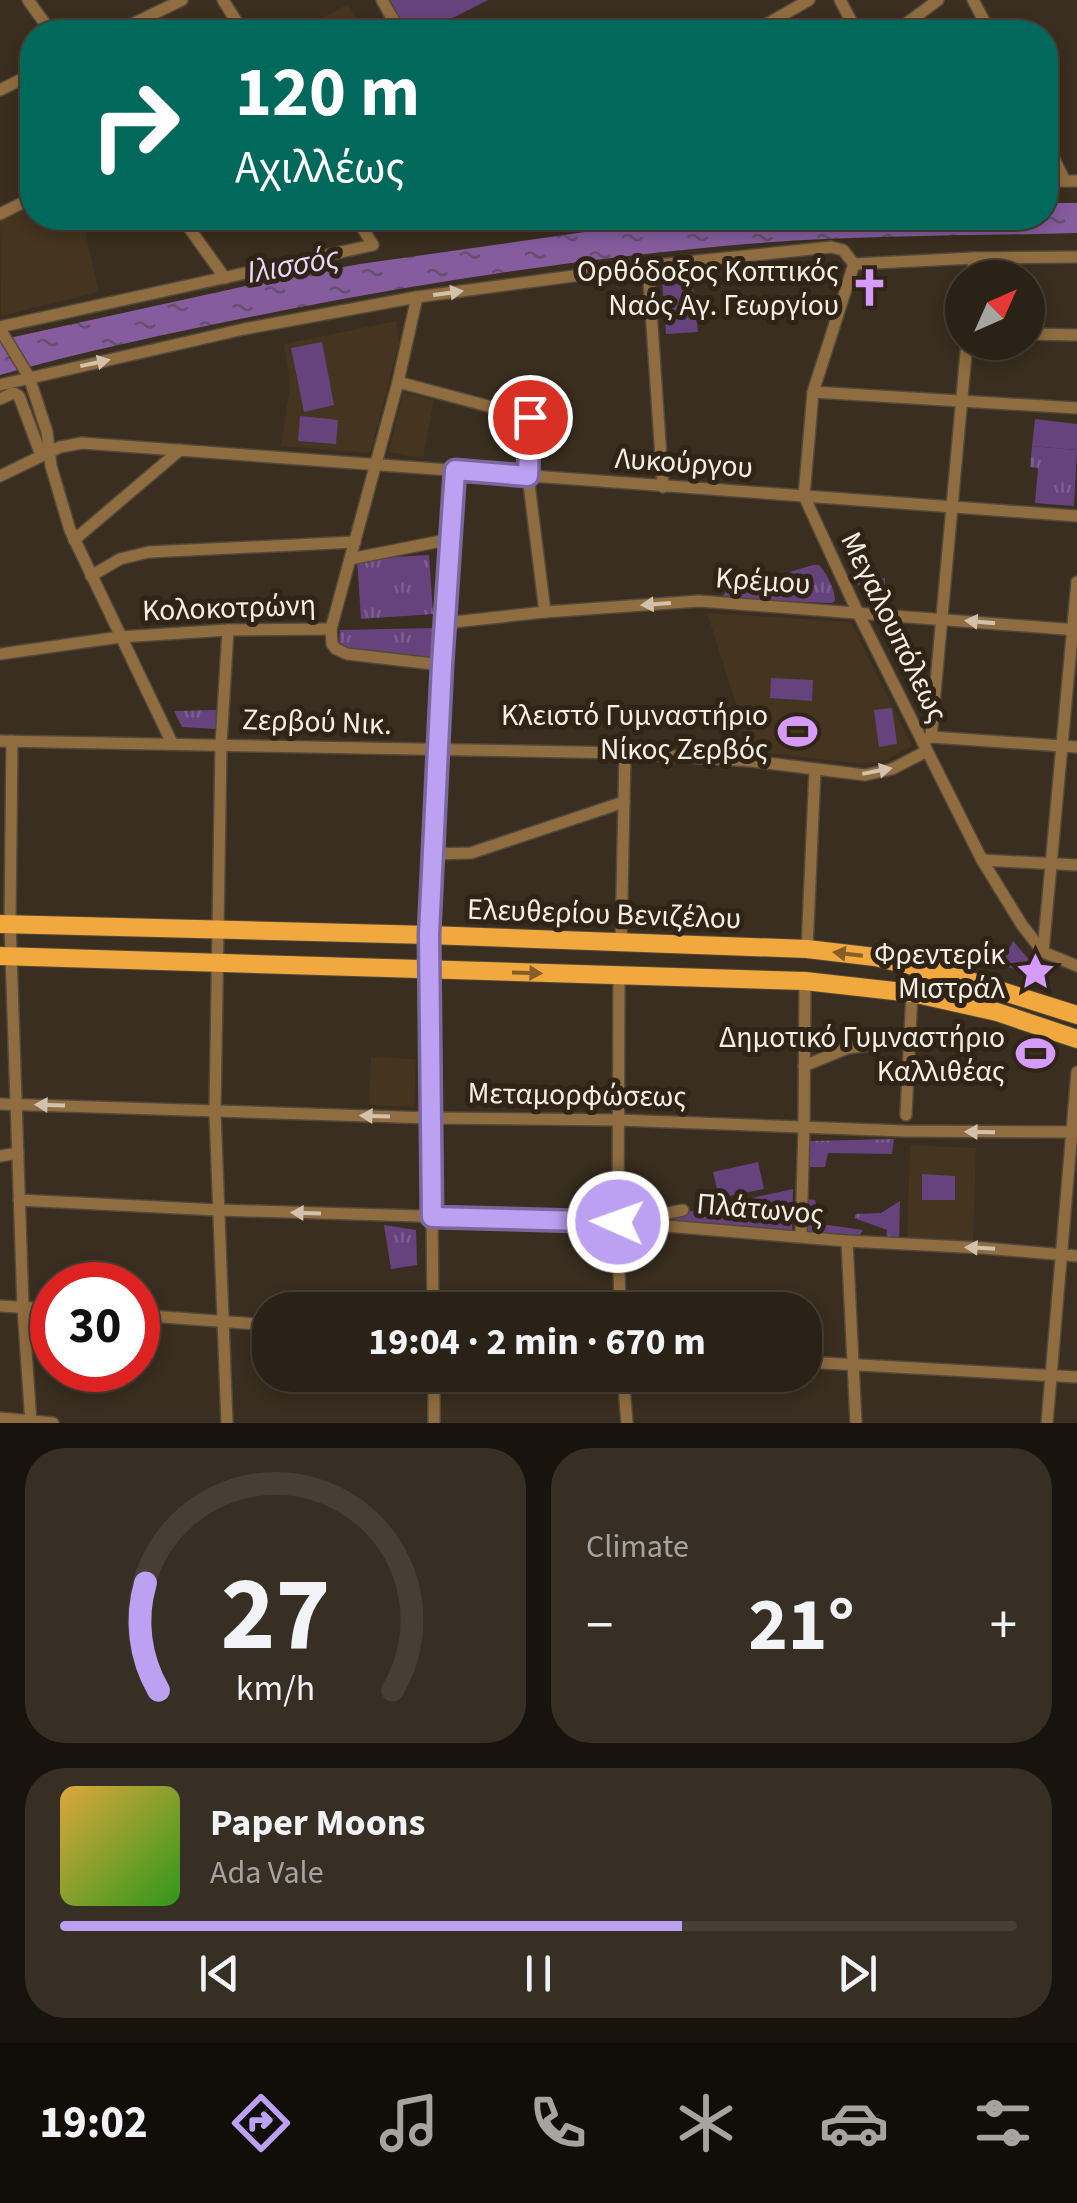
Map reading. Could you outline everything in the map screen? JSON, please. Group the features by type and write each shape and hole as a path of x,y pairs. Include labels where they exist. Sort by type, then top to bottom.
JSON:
{"main road":[{"name":"Ελευθερίου Βενιζέλου","path":"5,924 429,934 807,949 875,957 954,976 1077,1015"},
{"name":"Ελευθερίου Βενιζέλου","path":"6,957 805,981 912,993 997,1012 1077,1038"}],"street":[{"path":"141,20 182,0"},
{"path":"773,20 809,0"},
{"path":"911,20 938,0"},
{"path":"191,230 225,278"},
{"path":"46,454 48,432 27,373 1,330 373,245 364,230"},
{"path":"0,385 27,373 244,329 418,298 648,266 831,248 843,250 854,264 1077,256"},
{"name":"Μεγαλουπόλεως","path":"854,264 813,392 804,496 982,860 1043,952"},
{"path":"648,266 663,486"},
{"path":"332,629 418,298"},
{"path":"1045,334 1077,335"},
{"path":"965,360 943,619 927,743 1077,748"},
{"path":"398,382 530,417 528,476 545,612"},
{"path":"813,392 1077,408"},
{"path":"0,399 18,395 51,466 74,540 172,743"},
{"name":"Λυκούργου","path":"0,476 78,443 1077,516"},
{"path":"74,540 180,450"},
{"path":"433,1292 429,934 455,470"},
{"path":"350,558 451,539"},
{"path":"90,576 120,558 149,552 354,542"},
{"path":"1077,582 1043,952 1077,966"},
{"name":"Κρέμου","path":"445,623 699,601 1075,630"},
{"name":"Κολοκοτρώνη","path":"0,654 120,637 332,629 332,644 341,652 442,665"},
{"path":"228,630 221,744 215,1112 228,1423"},
{"path":"6,741 6,957 31,1422"},
{"name":"Ζερβού Νικ.","path":"6,741 625,753 752,761 865,775 892,769 927,743"},
{"path":"621,942 625,753"},
{"path":"807,949 815,769"},
{"path":"433,854 483,850 624,802"},
{"path":"982,860 1077,865"},
{"path":"619,976 620,1292"},
{"path":"800,1236 805,981"},
{"path":"906,1116 912,993"},
{"path":"804,1066 848,1048 908,1040"},
{"path":"1047,1423 1077,1072"},
{"name":"Μεταμορφώσεως","path":"0,1104 904,1131 1074,1132"},
{"path":"0,1156 18,1153"},
{"name":"Πλάτωνος","path":"19,1200 618,1222 1077,1256"},
{"path":"618,1222 683,1210"},
{"path":"847,1241 856,1423"},
{"path":"0,1306 30,1307"},
{"path":"160,1317 252,1323"},
{"path":"822,1363 1077,1377"},
{"path":"434,1392 434,1423"},
{"path":"624,1392 627,1423"},
{"path":"0,1418 53,1423"}],"shaded area":[{"path":"348,4 357,20 318,20"},
{"path":"20,208 20,230 85,230 99,292 1,316 0,218"},
{"path":"396,321 399,343 370,453 281,446 290,385 284,344"},
{"path":"403,392 434,400 423,458 389,452"},
{"path":"707,613 851,622 912,746 886,760 863,764 751,751"},
{"path":"371,1057 416,1059 414,1107 369,1105"},
{"path":"910,1145 976,1148 973,1242 907,1239"}],"green space":[{"path":"390,0 488,0 449,20 401,20"},
{"path":"692,278 698,332 666,334 662,281"},
{"path":"322,342 334,405 304,412 291,348"},
{"path":"300,416 338,420 336,444 298,441"},
{"path":"1035,419 1077,424 1077,450 1032,446"},
{"path":"1032,446 1077,450 1074,506 1035,503 1038,468 1030,467"},
{"path":"429,555 433,614 361,619 357,559"},
{"path":"819,565 830,582 835,596 832,603 723,596 726,591"},
{"path":"876,571 880,579 885,578 884,597 867,594 856,582"},
{"path":"435,628 431,661 339,647 340,630"},
{"path":"771,678 813,680 812,701 770,698"},
{"path":"892,708 897,744 879,747 874,710"},
{"path":"217,710 216,729 182,727 174,711"},
{"path":"1013,941 1038,970 1034,972 1038,976 1001,965"},
{"path":"921,979 994,999 994,1002 919,986"},
{"path":"894,1139 892,1154 828,1153 825,1167 807,1167 810,1141"},
{"path":"758,1162 764,1189 719,1198 713,1172"},
{"path":"922,1174 955,1176 955,1200 922,1200"},
{"path":"793,1189 792,1230 642,1222"},
{"path":"806,1199 815,1200 821,1224 863,1230 858,1238 807,1233"},
{"path":"900,1201 899,1240 886,1239 887,1230 854,1218 856,1214 881,1213"},
{"path":"384,1225 416,1230 417,1265 391,1269"}],"water":[{"path":"1058,203 1077,203 1077,233 799,240 579,262 280,311 104,348 0,375 0,340 360,264 599,230 1058,230"}],"place":[{"name":"Ορθόδοξος Κοπτικός Ναός Αγ. Γεωργίου","path":"869,288"},
{"name":"Κλειστό Γυμναστήριο Νίκος Ζερβός","path":"798,732"},
{"name":"Φρεντερίκ Μιστράλ","path":"1035,971"},
{"name":"Δημοτικό Γυμναστήριο Καλλιθέας","path":"1035,1054"}],"route":[{"path":"530,417 528,476 455,470 429,934 432,1217 618,1222"}],"water label":[{"name":"Ιλισσός","path":"293,265"}]}
